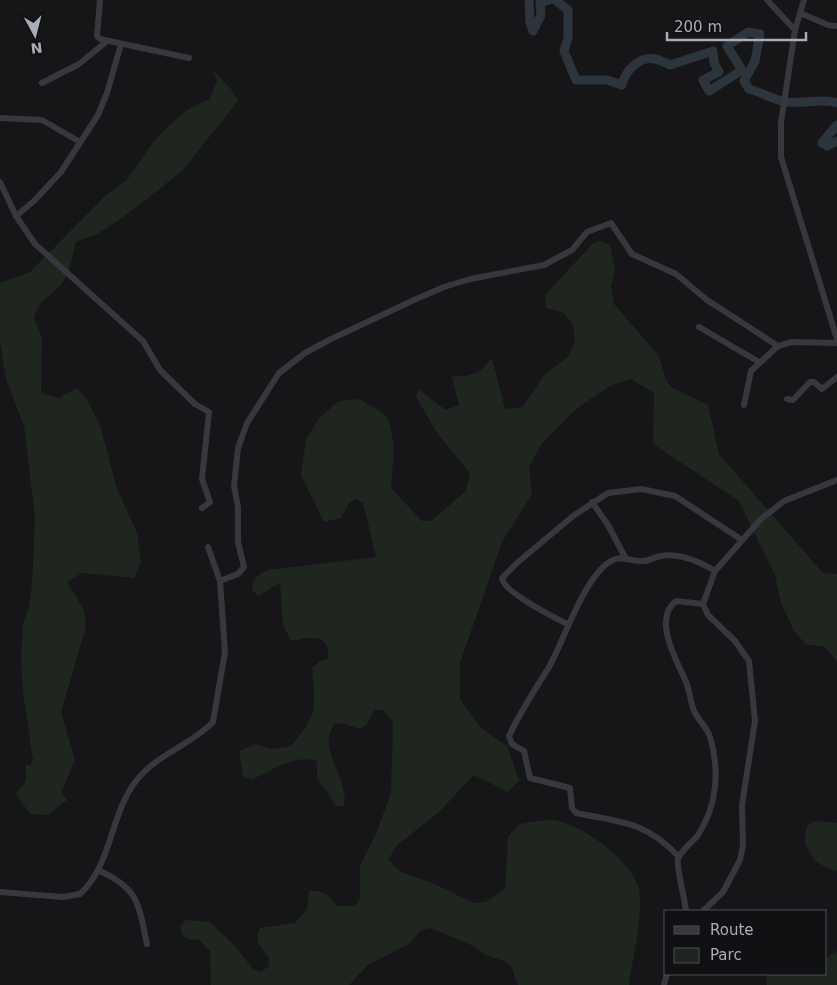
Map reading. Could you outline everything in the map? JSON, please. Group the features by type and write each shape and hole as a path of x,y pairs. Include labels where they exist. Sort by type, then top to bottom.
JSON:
{"street":[{"path":"100,0 97,36 106,42 189,58"},
{"path":"767,0 795,30"},
{"path":"804,0 795,30 779,140 781,157 837,339"},
{"path":"800,13 828,25 837,26"},
{"path":"42,83 79,64 106,42"},
{"path":"16,216 34,201 61,172 101,108 121,44"},
{"path":"0,118 42,120 80,142"},
{"path":"0,182 16,216 35,244 143,341 160,370 196,404 209,412 202,478 210,502 202,508"},
{"path":"220,581 238,574 244,567 238,542 238,507 234,486 238,448 247,423 279,373 305,354 329,340 444,287 470,279 544,265 572,250 587,232 611,223 632,254 676,274 715,305 778,346"},
{"path":"699,327 759,362"},
{"path":"744,405 749,374 759,362 778,346 792,342 837,343"},
{"path":"786,399 793,400 810,382 814,382 822,389 837,377"},
{"path":"704,910 723,892 740,860 744,788 755,721 749,661 735,641 708,615 703,604 715,571 774,508 837,480"},
{"path":"567,624 527,602 507,586 502,578 518,562 592,502 614,492 641,489 661,492 688,503 701,515 742,540"},
{"path":"592,502 626,559"},
{"path":"0,892 57,897 74,896 83,891 98,870 121,807 136,780 167,753 213,722 225,652 220,581 208,547"},
{"path":"679,857 658,836 650,832 598,816 576,813 572,808 570,788 530,778 524,751 510,740 509,736 522,709 550,665 567,624 600,571 614,559 642,561 662,556 671,556 702,563 715,571"},
{"path":"686,910 685,896 677,864 679,857 699,834 712,805 716,765 708,731 695,713 686,683 674,658 665,624 666,616 676,601 703,604"},
{"path":"98,870 123,883 134,895 147,944"}],"green space":[{"path":"213,70 231,89 238,101 182,171 126,215 99,233 76,242 70,267 65,278 57,289 41,303 34,318 42,338 41,393 59,398 77,388 87,400 100,425 117,489 137,533 141,561 134,578 82,573 67,582 84,610 86,627 61,712 75,760 61,793 67,800 48,815 30,814 16,794 26,781 26,764 30,766 33,760 23,692 21,659 23,624 29,606 32,585 35,517 24,426 6,379 0,342 0,283 30,272 107,194 127,180 162,132 187,110 210,99 217,81"},
{"path":"601,241 610,245 615,270 611,287 614,304 659,356 666,380 671,387 708,405 719,454 823,573 837,574 837,662 825,647 805,644 793,629 781,603 775,575 739,501 653,444 654,393 631,379 612,385 573,412 542,443 529,467 532,494 502,542 460,663 460,699 481,728 507,746 519,780 508,792 474,775 439,812 397,845 388,860 401,872 437,885 473,903 485,902 505,889 508,836 520,824 554,820 581,830 616,855 626,865 638,886 640,896 639,921 629,985 518,985 511,966 504,961 488,956 473,946 431,928 421,930 409,944 368,965 349,985 211,985 210,951 198,939 190,940 182,935 180,927 185,920 210,922 236,947 253,969 261,972 269,966 269,957 259,944 258,933 260,928 295,923 307,909 309,891 322,892 338,906 355,906 360,899 360,866 376,834 391,793 393,723 383,710 375,710 366,725 359,729 343,723 335,724 330,733 331,753 345,796 344,806 336,806 317,778 317,761 308,759 291,762 251,780 243,776 239,751 255,744 272,749 291,746 307,726 311,718 314,702 312,668 320,661 328,659 328,650 322,640 311,638 291,641 283,625 280,583 258,596 252,590 254,580 268,570 376,557 363,503 355,499 349,503 341,518 324,522 301,475 306,439 320,417 339,401 359,399 383,413 389,420 394,446 391,488 422,521 431,521 466,491 470,473 437,433 416,397 418,389 446,410 459,405 452,376 465,376 475,373 483,368 492,358 505,409 523,407 544,375 568,357 575,342 573,325 563,312 546,308 545,295 593,243"},
{"path":"816,821 837,823 837,871 822,865 810,854 807,848 805,833 808,825"},
{"path":"837,951 837,985 767,985 766,975 827,975 827,957"}],"waterway":[{"path":"529,0 530,22 533,31 541,15 540,3 549,0"},
{"path":"555,0 568,10 568,38 564,51 576,80 607,80 622,85 626,75 638,62 655,59 670,65 713,51 714,63 719,72 703,80 709,91 742,70 727,46 748,32 760,34 755,61 744,81 749,89 786,102 826,101 837,103"},
{"path":"837,125 822,143 827,146 837,141"}]}
